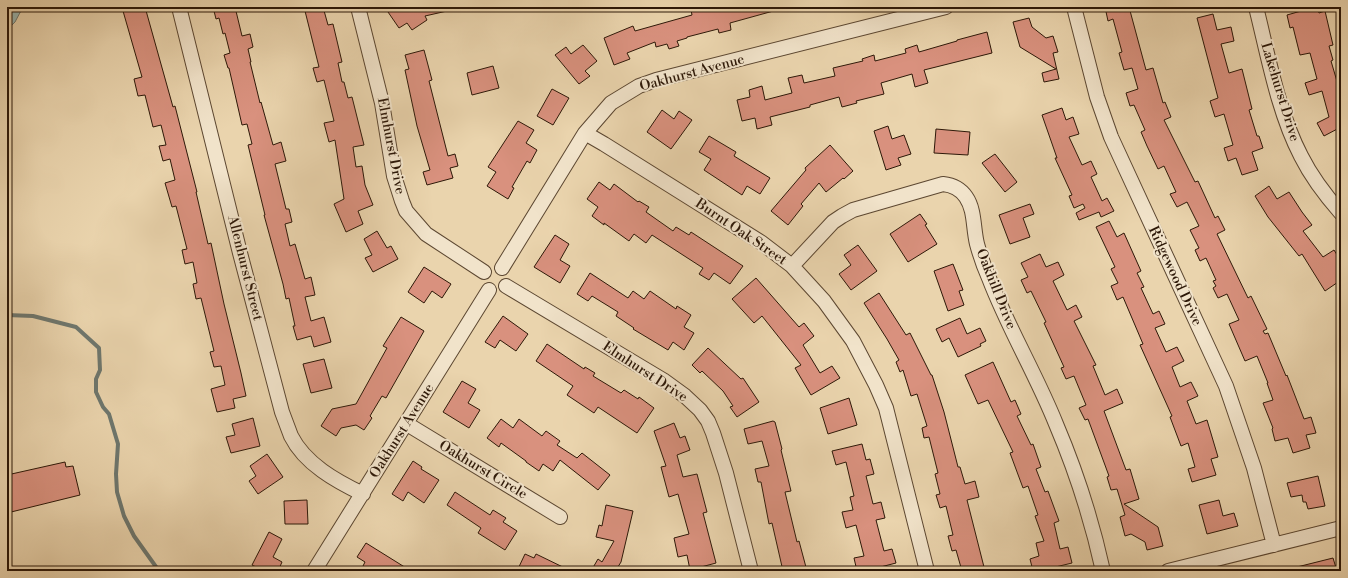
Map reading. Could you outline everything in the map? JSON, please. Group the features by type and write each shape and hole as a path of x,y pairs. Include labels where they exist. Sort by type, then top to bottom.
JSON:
{"street":[{"name":"Allenhurst Street","path":"179,7 240,253 282,412 292,436 310,460 342,484 363,494"},
{"name":"Elmhurst Drive","path":"358,7 382,103 396,182 406,211 426,234 484,272"},
{"name":"Oakhurst Avenue","path":"502,268 585,133 611,103 639,86 656,80 946,7"},
{"name":"Ridgewood Drive","path":"1074,7 1098,96 1112,137 1228,391 1254,468 1274,545"},
{"name":"Lakehurst Drive","path":"1256,7 1277,88 1292,137 1310,172 1341,213"},
{"name":"Burnt Oak Street","path":"585,133 762,243 792,266 824,301 853,341 886,408 927,571"},
{"name":"Oakhill Drive","path":"792,266 833,222 853,210 943,184 951,185 960,190 966,197 970,206 977,243 989,278 1056,424 1073,467 1085,503 1103,571"},
{"path":"492,266 502,268 507,276 506,286 498,292 489,290 483,282 482,277 484,272 492,266"},
{"name":"Elmhurst Drive","path":"506,286 663,380 685,396 700,410 708,421 717,444 751,571"},
{"name":"Oakhurst Avenue","path":"316,570 489,290"},
{"name":"Oakhurst Circle","path":"407,424 560,517"},
{"path":"1168,571 1341,528"}],"water":[{"path":"7,7 23,7 15,22 7,30"}],"building":[{"path":"135,7 145,7 173,107 175,106 197,192 208,244 211,243 246,396 233,399 235,408 217,412 211,389 225,385 221,366 214,367 210,352 214,351 201,298 196,299 193,284 197,283 193,262 185,264 182,250 187,249 176,206 172,207 165,183 175,180 170,159 163,161 159,146 166,145 161,125 153,127 145,95 138,96 134,79 142,77 123,11"},
{"path":"213,7 235,7 242,36 250,34 253,47 248,49 260,103 261,102 273,145 281,142 286,161 275,164 286,209 289,209 292,222 285,224 290,246 295,244 305,279 311,277 315,295 305,297 311,321 324,317 331,342 314,347 311,336 297,340 293,326 295,326 289,298 286,299 264,215 248,145 252,144 247,124 242,125 229,68 224,55 230,53 225,33 223,34 219,18 216,19"},
{"path":"304,7 323,7 328,25 333,24 342,62 338,63 342,82 344,82 348,98 352,97 364,145 353,147 356,167 362,166 365,185 373,205 358,211 363,224 346,232 334,204 344,199 335,140 329,142 324,123 334,121 324,80 317,82 313,68 319,67"},
{"path":"394,7 447,7 447,11 425,16 427,20 412,30 407,23 399,28 388,12"},
{"path":"702,7 777,7 777,10 730,23 731,30 719,33 718,29 687,37 677,41 679,46 669,49 667,44 656,47 655,42 627,53 630,59 614,65 604,38 633,26 635,31 692,15 691,10"},
{"path":"1105,7 1129,7 1146,70 1153,68 1163,103 1165,102 1171,117 1164,120 1195,182 1198,181 1215,218 1218,216 1225,230 1217,234 1248,298 1251,296 1267,329 1263,331 1265,334 1268,333 1286,376 1287,375 1304,419 1311,417 1316,433 1306,435 1310,448 1293,453 1288,438 1275,441 1273,428 1263,403 1273,400 1268,383 1257,356 1245,361 1229,324 1239,320 1227,294 1218,298 1213,288 1216,286 1213,281 1216,280 1206,258 1200,261 1195,250 1199,248 1190,230 1199,226 1187,202 1177,207 1170,194 1176,192 1164,166 1158,169 1147,146 1141,132 1145,130 1134,105 1130,106 1126,93 1138,89 1132,68 1124,70 1119,53 1122,52 1113,19 1108,21"},
{"path":"1300,7 1317,7 1319,13 1325,11 1333,45 1329,46 1333,60 1331,61 1341,95 1341,127 1324,136 1317,123 1329,117 1322,91 1309,95 1305,83 1317,79 1310,53 1300,55 1293,27 1290,28 1287,15 1301,11"},
{"path":"1213,14 1217,30 1231,27 1234,41 1221,44 1229,73 1242,69 1252,109 1249,110 1257,136 1259,136 1263,148 1252,152 1258,170 1242,175 1236,158 1228,161 1224,148 1233,145 1224,114 1215,117 1210,101 1218,98 1197,18"},
{"path":"1029,18 1032,27 1046,38 1053,36 1058,52 1053,53 1059,79 1044,82 1042,73 1056,69 1020,47 1013,22"},
{"path":"987,32 992,53 924,70 928,83 915,87 912,74 881,83 884,94 856,101 857,103 842,107 839,97 810,105 810,107 770,117 772,125 757,129 755,118 742,121 737,100 750,97 749,90 762,86 765,100 792,93 788,78 802,75 804,83 835,76 833,68 863,61 862,59 874,55 875,61 906,53 905,49 917,45 919,52"},
{"path":"583,45 597,61 585,71 590,76 579,84 555,55 566,47 571,54"},
{"path":"424,50 432,80 429,81 448,156 455,154 458,166 450,168 453,178 427,185 423,172 430,170 417,126 405,70 409,69 405,55"},
{"path":"493,66 499,88 472,95 467,73"},
{"path":"552,89 569,98 553,125 537,116"},
{"path":"1062,108 1066,120 1073,117 1079,134 1069,137 1082,165 1091,161 1097,174 1091,177 1102,201 1107,198 1114,211 1101,217 1099,212 1079,220 1076,213 1085,208 1083,204 1074,208 1069,196 1072,195 1055,158 1057,158 1042,115"},
{"path":"662,110 674,119 679,111 692,120 671,149 647,132"},
{"path":"518,121 534,130 526,143 537,150 530,163 527,161 512,187 514,188 508,199 487,186 496,172 488,167"},
{"path":"888,126 892,139 904,135 911,154 898,158 901,165 886,170 874,131"},
{"path":"936,129 970,132 968,155 934,153"},
{"path":"709,136 736,152 734,156 770,178 760,194 747,186 742,195 704,170 711,159 699,152"},
{"path":"830,145 853,171 826,192 819,183 801,204 803,206 788,225 771,211 806,170 805,168"},
{"path":"995,154 1017,182 1005,192 982,163"},
{"path":"599,182 610,190 614,184 638,202 639,201 649,207 646,212 673,231 676,227 689,235 691,232 743,266 730,284 714,273 709,280 699,274 703,268 652,235 646,243 634,234 629,241 592,216 598,207 587,199"},
{"path":"1269,186 1277,199 1289,192 1312,225 1303,231 1323,257 1334,250 1341,261 1341,280 1325,291 1302,254 1299,256 1268,217 1255,196"},
{"path":"1030,204 1034,214 1023,218 1030,237 1010,244 999,215"},
{"path":"920,214 937,244 908,262 890,234"},
{"path":"1109,221 1117,237 1124,233 1141,271 1137,273 1144,287 1141,288 1153,314 1159,311 1165,324 1155,328 1166,352 1177,347 1184,361 1172,367 1180,387 1191,382 1198,396 1187,401 1196,424 1207,420 1218,457 1211,459 1216,475 1192,482 1188,469 1195,467 1188,443 1181,446 1170,417 1172,416 1140,345 1143,344 1123,297 1117,300 1111,286 1118,283 1111,269 1115,267 1096,227"},
{"path":"377,231 387,248 391,246 398,259 373,272 365,258 372,255 364,239"},
{"path":"555,235 569,244 560,260 570,266 560,283 534,267"},
{"path":"858,245 877,271 851,290 839,274 851,265 844,255"},
{"path":"1040,254 1046,267 1058,262 1064,275 1053,281 1067,310 1076,305 1082,317 1074,321 1096,365 1093,366 1105,395 1117,389 1123,403 1104,411 1126,470 1130,469 1139,499 1124,504 1158,527 1163,546 1147,550 1145,542 1131,534 1125,536 1120,517 1125,515 1117,489 1111,490 1107,477 1109,476 1088,419 1085,420 1079,408 1086,405 1074,376 1066,379 1061,368 1064,367 1044,323 1046,322 1031,291 1027,293 1021,280 1028,277 1021,263"},
{"path":"953,264 963,290 959,291 964,305 948,311 934,271"},
{"path":"424,267 451,284 442,298 432,291 424,303 408,292"},
{"path":"590,273 628,298 633,291 644,299 650,291 676,309 677,306 691,315 684,327 694,333 684,350 673,342 668,350 633,329 634,328 616,316 618,312 592,296 588,301 577,294"},
{"path":"756,278 799,327 804,323 814,336 803,345 820,373 832,366 840,378 811,395 795,368 801,365 762,316 754,323 732,299"},
{"path":"879,293 906,335 910,333 932,375 944,412 958,467 960,467 965,484 975,481 979,497 967,500 985,571 962,571 956,550 952,551 948,536 953,535 946,506 940,508 936,495 940,494 935,474 938,473 929,437 924,438 922,428 927,426 917,394 911,396 903,370 900,372 896,362 899,360 864,303"},
{"path":"503,316 528,334 516,351 500,340 495,348 485,342"},
{"path":"401,317 424,331 386,398 382,396 370,416 372,418 364,430 356,425 341,428 336,436 321,426 332,409 356,404 387,348 383,346"},
{"path":"960,318 967,334 980,328 986,341 980,344 981,346 958,357 949,338 942,342 936,329"},
{"path":"547,344 584,369 585,367 595,373 593,376 621,393 624,390 638,399 639,397 654,408 637,433 598,407 594,413 567,395 573,386 536,361"},
{"path":"708,348 741,379 743,378 759,402 737,417 730,407 733,406 723,391 702,371 700,373 692,365"},
{"path":"324,359 332,388 311,393 303,364"},
{"path":"993,362 1011,402 1015,400 1021,414 1017,416 1031,445 1033,444 1041,467 1036,469 1045,492 1048,491 1059,521 1054,523 1060,549 1068,547 1072,563 1039,571 1033,571 1030,559 1039,556 1036,543 1044,541 1035,516 1038,515 1028,486 1023,488 1010,453 1013,452 988,400 978,404 965,375"},
{"path":"462,381 476,389 468,403 480,410 469,428 443,412"},
{"path":"849,398 857,425 828,434 820,408"},
{"path":"253,418 260,446 231,453 226,437 235,435 232,424"},
{"path":"501,419 513,428 519,419 542,436 546,431 560,441 557,445 577,458 582,453 610,475 598,490 560,460 553,471 543,464 539,471 501,443 499,447 487,438"},
{"path":"773,421 775,422 782,449 791,491 785,492 797,542 799,541 807,571 783,571 772,523 769,524 761,482 758,482 755,469 769,466 762,441 748,444 744,429"},
{"path":"674,423 680,438 685,436 690,450 677,455 683,477 697,474 707,512 703,513 716,563 690,570 687,555 678,557 674,538 689,534 678,494 669,497 661,467 666,466 654,431"},
{"path":"862,444 866,460 870,459 874,474 866,476 873,504 881,502 885,518 876,520 884,551 892,549 896,563 865,571 857,571 854,558 864,556 856,525 846,528 842,512 853,510 850,497 854,496 846,462 836,465 832,451"},
{"path":"267,454 283,477 258,494 249,481 256,476 250,466"},
{"path":"413,461 422,467 421,469 439,480 424,503 408,492 403,501 392,494"},
{"path":"65,462 66,467 73,466 80,495 7,513 7,475"},
{"path":"1318,476 1325,506 1308,509 1306,502 1303,502 1302,495 1291,497 1287,483"},
{"path":"455,492 490,515 493,510 506,518 503,522 517,531 505,550 478,533 481,528 447,505"},
{"path":"307,500 308,524 285,524 284,501"},
{"path":"1219,500 1223,516 1234,513 1238,526 1207,534 1199,505"},
{"path":"606,505 633,511 621,562 616,570 618,571 591,571 598,559 602,562 614,541 596,537 599,525 602,526"},
{"path":"269,532 282,539 273,557 282,562 278,571 264,571 252,565"},
{"path":"366,543 411,571 372,571 363,566 365,562 357,557"},
{"path":"525,554 534,558 536,554 571,571 517,571"},
{"path":"1333,558 1337,571 1298,571 1297,567"}],"waterway":[{"path":"7,315 33,316 76,327 99,348 100,370 96,379 96,392 103,407 109,414 118,444 116,474 117,492 124,516 134,536 159,571"}]}
